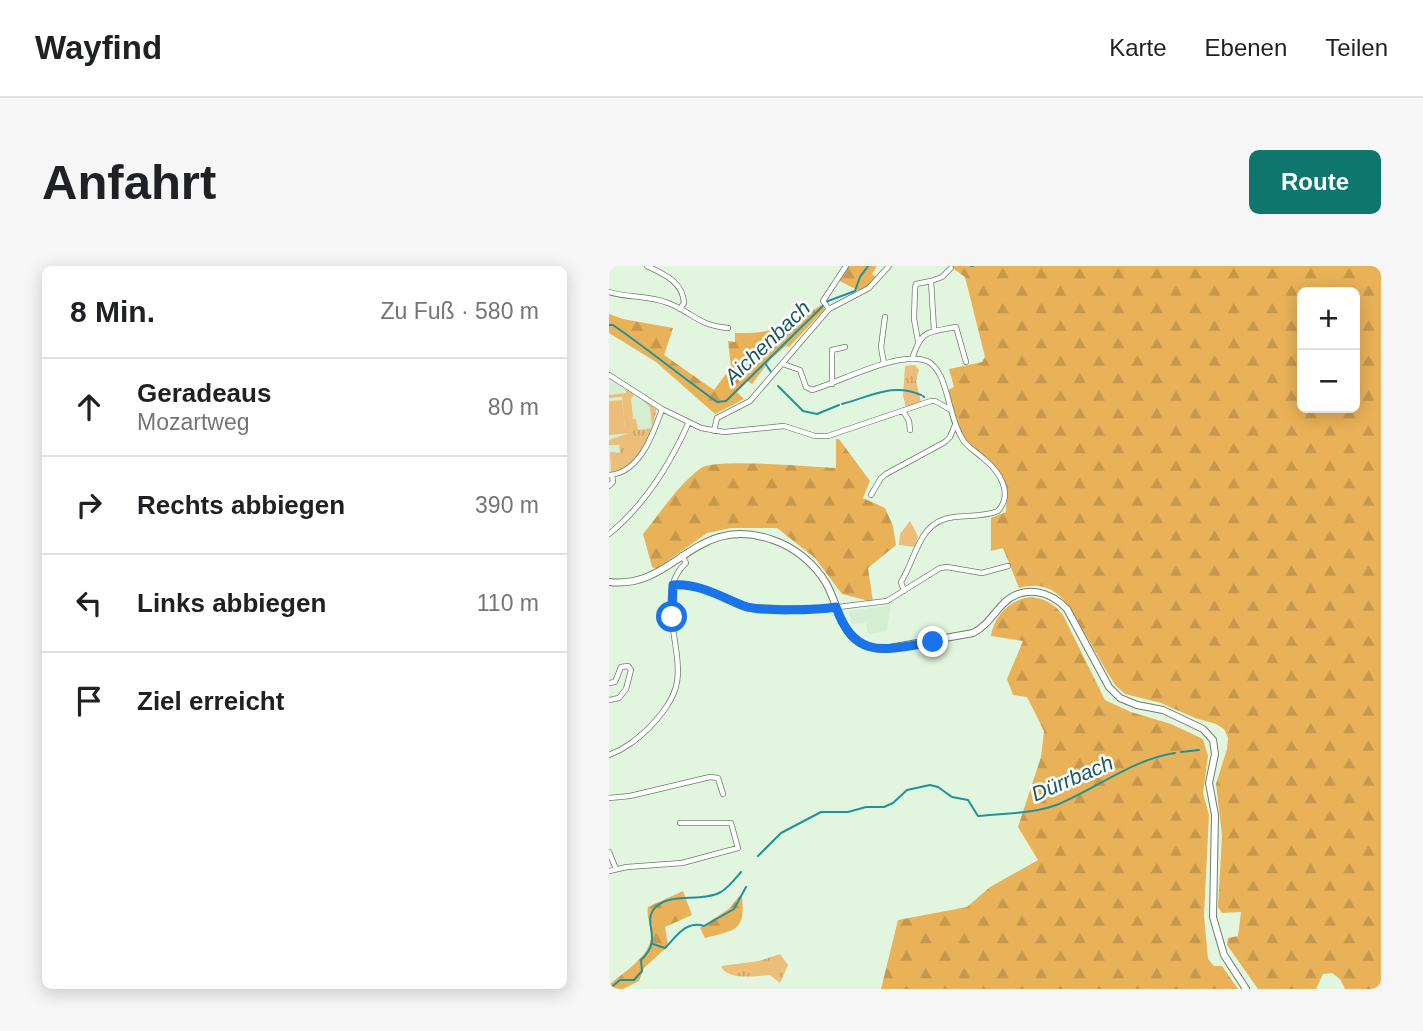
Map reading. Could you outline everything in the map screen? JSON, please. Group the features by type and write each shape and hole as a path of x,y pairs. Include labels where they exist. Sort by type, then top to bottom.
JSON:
{"main road":[{"path":"609,582 640,581 705,541 721,536 742,534 772,540 793,549 815,568 826,584 843,626 852,638 871,649 973,633 983,628 1013,596 1032,592 1050,595 1067,609 1109,687 1120,698 1137,705 1163,710 1203,730 1213,740 1215,754 1209,783 1215,815 1213,917 1224,954 1246,989"}],"street":[{"path":"647,266 668,276 681,289 684,303 680,309"},
{"path":"829,309 823,301 846,266"},
{"path":"714,431 717,418 750,401 829,309 869,288 889,266"},
{"path":"918,341 914,319 916,284 942,277 951,268"},
{"path":"931,281 934,330"},
{"path":"609,292 658,300 680,309 708,326 728,328"},
{"path":"884,364 881,347 885,317"},
{"path":"912,359 923,335 934,330 956,327 966,362"},
{"path":"832,384 832,350 845,347"},
{"path":"783,364 800,370 809,390 884,364 912,359 926,360 938,370 955,424 967,445 986,460 1003,484 1006,490 1005,502 998,511 945,519 929,527 921,537 910,568 901,582 904,591"},
{"path":"609,375 688,424 724,432 784,426 815,436 839,434 935,401 947,393"},
{"path":"935,401 951,410"},
{"path":"609,486 613,482 611,475 621,473 640,456 649,443 663,409"},
{"path":"902,411 909,421 909,430"},
{"path":"609,534 636,511 673,457 688,424"},
{"path":"871,495 881,478 945,442 955,424"},
{"path":"609,755 632,743 656,721 673,696 678,671 672,617 673,585 677,570 686,563 682,555"},
{"path":"673,585 684,584 708,590 747,607 798,610 887,601 940,568 982,573 1008,566"},
{"path":"609,683 615,682 621,667 631,670 626,689 619,698 609,700"},
{"path":"609,798 630,796 710,777 718,778 723,794"},
{"path":"609,871 682,863 738,848 730,821 680,823"},
{"path":"609,852 616,869"}],"shaded area":[{"path":"609,379 656,409 653,431 643,449 634,459 613,472 609,472"},
{"path":"891,602 887,631 868,634 866,623 851,624 849,611 886,606"}],"green space":[{"path":"846,266 877,266 872,274 878,279 861,292 838,280"},
{"path":"950,266 1381,266 1381,989 1345,989 1340,979 1332,973 1323,974 1316,989 1258,989 1227,945 1228,938 1238,936 1241,912 1222,913 1218,907 1222,835 1216,784 1228,738 1224,729 1216,724 1161,703 1125,694 1115,685 1062,598 1044,587 1019,588 1003,548 991,551 991,518 1006,512 1005,486 997,472 976,453 964,437 955,418 948,390 954,387 949,369 982,362 985,357 965,277"},
{"path":"821,305 825,309 789,347 786,346 771,359 752,384 747,381 737,392 744,399 715,414 656,362 609,333 609,314 673,328 664,355 714,390 731,367 728,341 735,342 735,333 760,332 781,327"},
{"path":"915,365 919,370 916,381 921,402 906,407 903,396 905,366"},
{"path":"626,389 634,395 631,398 633,419 636,419 638,430 651,428 647,441 636,458 621,470 611,472 610,452 620,453 619,445 609,445 609,440 632,432 625,428 622,397 609,398 609,395 626,393"},
{"path":"638,396 656,409 652,427 650,407"},
{"path":"622,400 625,428 632,428 632,433 609,435 609,401"},
{"path":"836,439 839,439 870,481 863,498 885,508 893,526 896,545 868,568 873,602 842,594 815,558 777,528 731,528 707,533 656,569 652,567 643,534 677,491 701,468 744,463 836,468"},
{"path":"910,521 918,536 915,547 899,545 900,534"},
{"path":"1032,597 1049,603 1063,615 1105,700 1131,712 1171,724 1203,739 1208,756 1203,793 1209,815 1204,916 1208,959 1214,966 1222,966 1238,989 881,989 898,920 967,907 990,887 1038,860 1018,827 1041,757 1044,731 1027,697 1013,695 1007,679 1023,641 991,636 996,621 1005,609 1011,604"},
{"path":"683,891 692,915 665,927 668,946 644,968 639,981 623,989 609,989 609,985 636,963 647,950 651,935 648,907"},
{"path":"739,896 742,898 743,909 736,928 705,938 700,928 730,908"},
{"path":"780,954 788,965 780,983 770,975 735,976 724,971 721,966 759,961"}],"waterway":[{"name":"Aichenbach","path":"609,325 626,334 717,402 726,401 828,301 855,291 868,266"},
{"path":"765,363 771,372"},
{"path":"778,386 803,411 817,414 839,405"},
{"path":"842,404 891,390 911,391 921,395"},
{"name":"Dürrbach","path":"1181,752 1199,750"},
{"name":"Dürrbach","path":"758,856 781,833 821,812 848,812 866,807 884,807 893,803 907,790 930,785 938,787 952,797 968,800 978,816 1030,811 1059,804 1145,761 1175,753"},
{"name":"Dürrbach","path":"609,989 620,980 634,980 642,971 641,960 651,945 650,920 654,909 668,900 704,897 721,892 741,872"},
{"path":"653,944 665,948 687,927 704,926 734,909 746,887"}],"route":[{"path":"672,617 673,585 684,584 708,590 747,607 798,610 836,607 843,626 852,638 871,649 933,642"}]}
